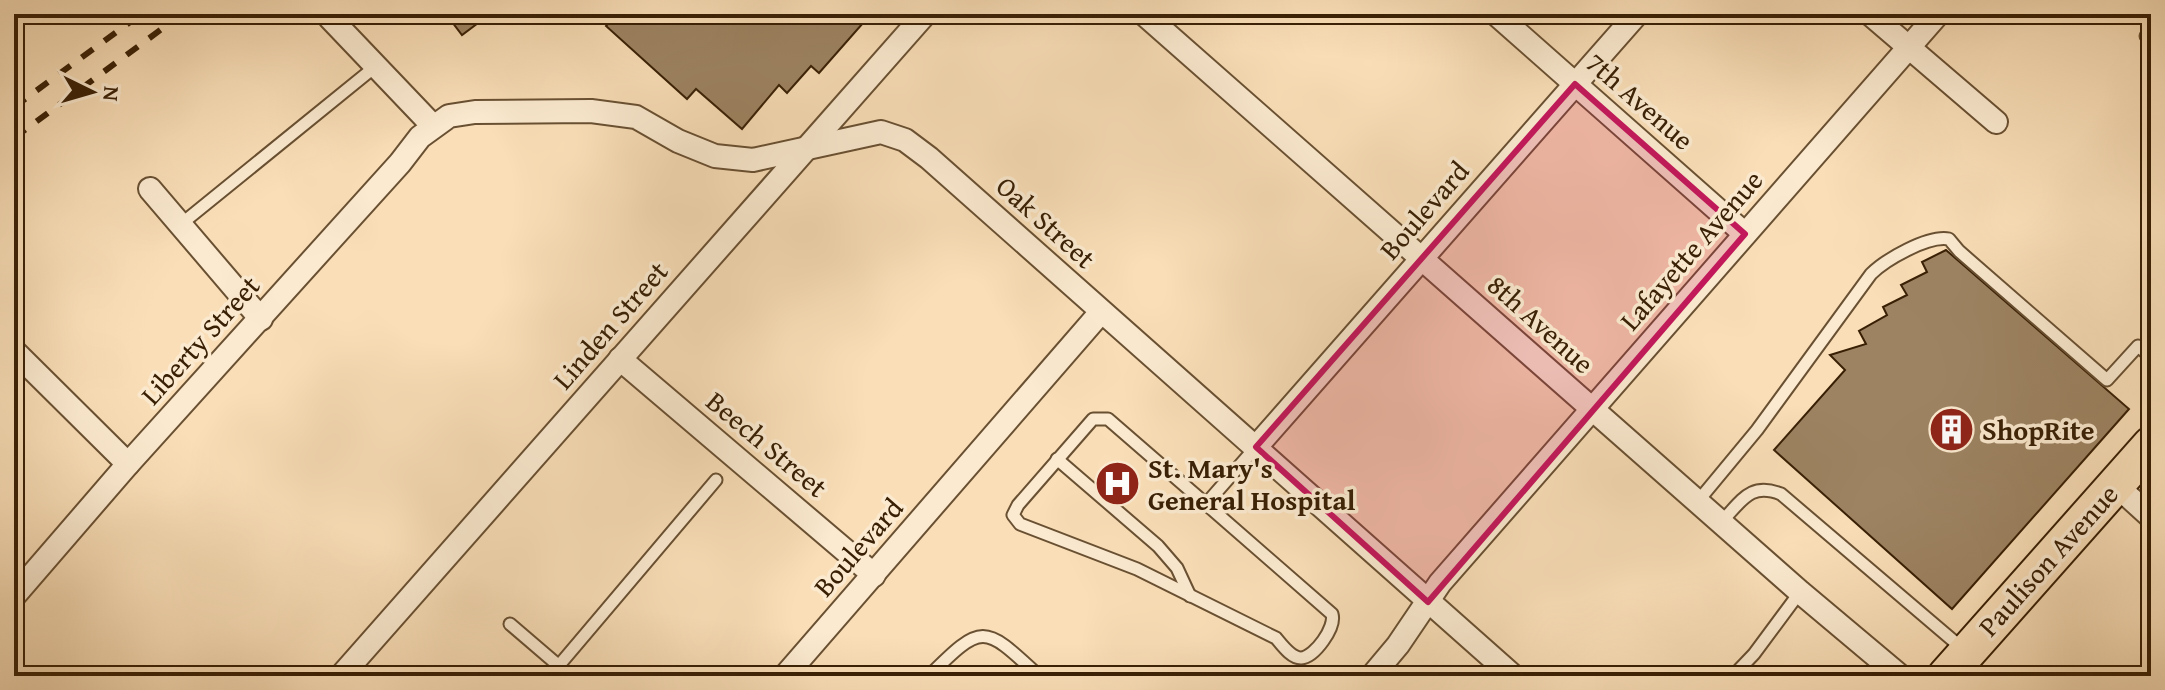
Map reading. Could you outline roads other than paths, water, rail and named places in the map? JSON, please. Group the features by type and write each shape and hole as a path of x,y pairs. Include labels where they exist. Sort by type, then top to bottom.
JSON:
{"main road":[{"name":"Paulison Avenue","path":"1956,664 2151,445"}],"street":[{"name":"Linden Street","path":"341,676 925,14"},
{"name":"8th Avenue","path":"1144,14 1591,409 1900,676"},
{"name":"7th Avenue","path":"1496,14 1745,234"},
{"name":"Boulevard","path":"1256,447 1637,14"},
{"path":"1870,14 1996,122"},
{"name":"Lafayette Avenue","path":"1372,676 1398,645 1440,583 1938,14"},
{"path":"330,18 433,126"},
{"name":"Oak Street","path":"433,126 449,116 475,112 591,111 636,117 678,141 715,156 753,160 881,132 905,140 1513,676"},
{"name":"Liberty Street","path":"14,596 128,464 433,126"},
{"path":"150,189 261,319"},
{"name":"Boulevard","path":"785,676 1101,312"},
{"path":"14,351 128,464"},
{"name":"Beech Street","path":"620,359 874,575"},
{"path":"2116,485 2151,517"}],"lane":[{"path":"180,225 376,66"},
{"path":"1699,500 1757,430 1871,274 1884,261 1938,239 1949,239 1978,269 2107,380 2138,346 2151,357"},
{"path":"1093,419 1108,419 1329,611 1334,623 1316,649 1298,658 1276,638 1137,569 1020,524 1013,515 1018,505 1057,459 1093,419"},
{"path":"1206,504 1256,447"},
{"path":"1057,459 1158,546 1177,568 1190,596"},
{"path":"550,676 716,480"},
{"path":"1722,521 1753,490 1767,488 1781,494 1956,664"},
{"path":"1733,676 1754,654 1800,592"},
{"path":"510,624 559,666"},
{"path":"929,676 958,648 976,636 992,637 1039,676"}],"railway":[{"path":"14,107 141,14"},
{"path":"14,138 182,14"}],"place":[{"name":"ShopRite","path":"1951,430"},
{"name":"St. Mary's General Hospital","path":"1117,484"}]}
